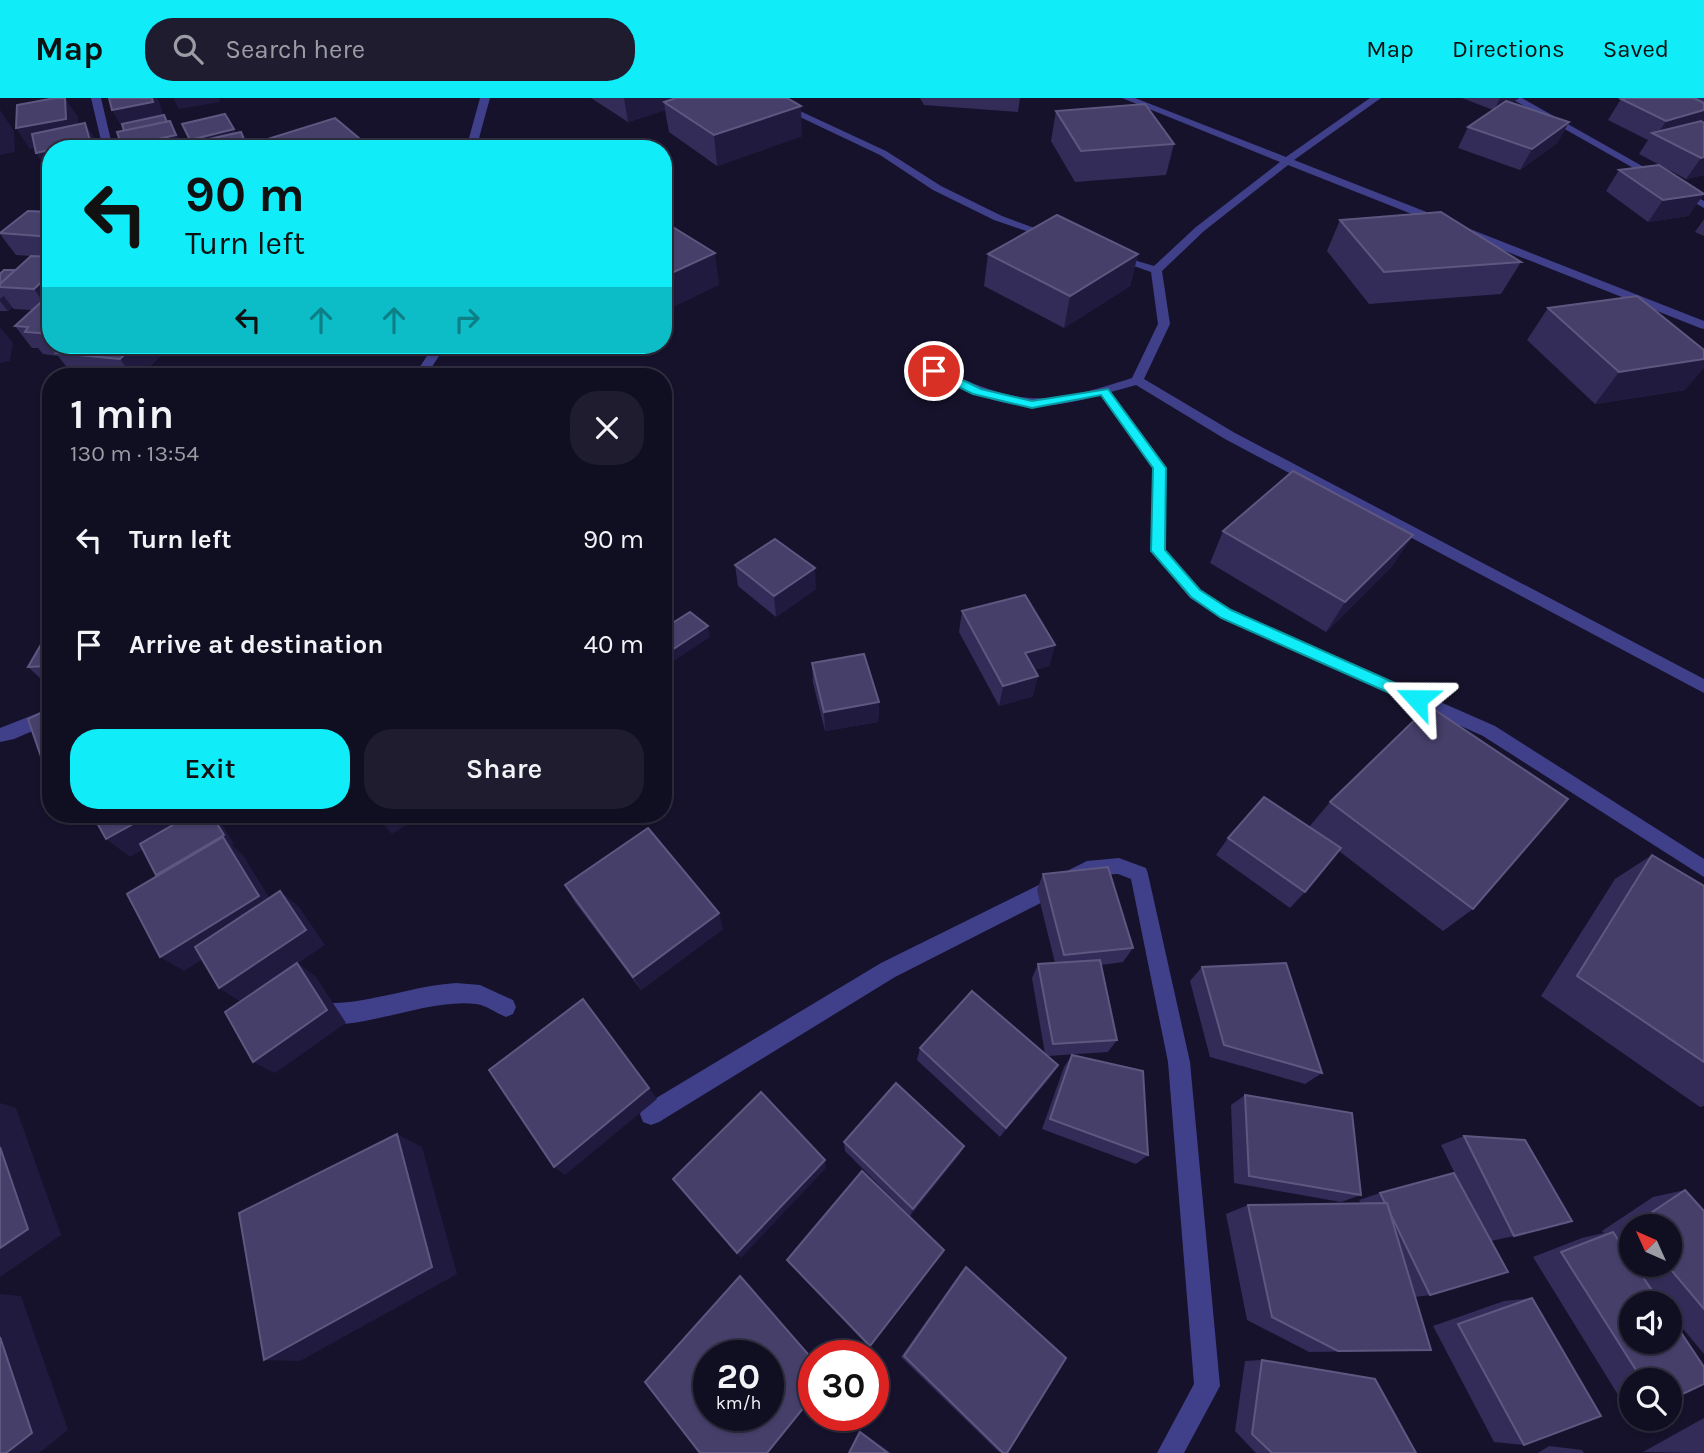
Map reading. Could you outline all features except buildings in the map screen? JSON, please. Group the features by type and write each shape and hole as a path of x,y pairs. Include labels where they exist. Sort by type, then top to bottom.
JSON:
{"street":[{"path":"96,98 106,140"},
{"path":"473,140 485,98"},
{"path":"765,98 883,153 937,188 998,218 1063,240"},
{"path":"1127,98 1704,325"},
{"path":"1156,270 1200,229 1287,161 1376,98"},
{"path":"1515,98 1704,205"},
{"path":"1103,253 1156,270"},
{"path":"934,371 977,391 1032,404 1104,391 1137,380 1164,324 1156,270"},
{"path":"1137,380 1230,436 1704,687"},
{"path":"1104,391 1160,468 1158,551 1195,594 1226,614 1489,731 1704,869"},
{"path":"0,735 42,719"},
{"path":"651,1114 888,970 1094,867 1119,866 1139,874 1179,1062 1207,1386 1171,1453"},
{"path":"306,1013 345,1016 423,996 477,994 506,1007"}],"route":[{"path":"934,371 977,391 1032,404 1104,391 1160,468 1158,551 1195,594 1226,614 1417,699"}]}
